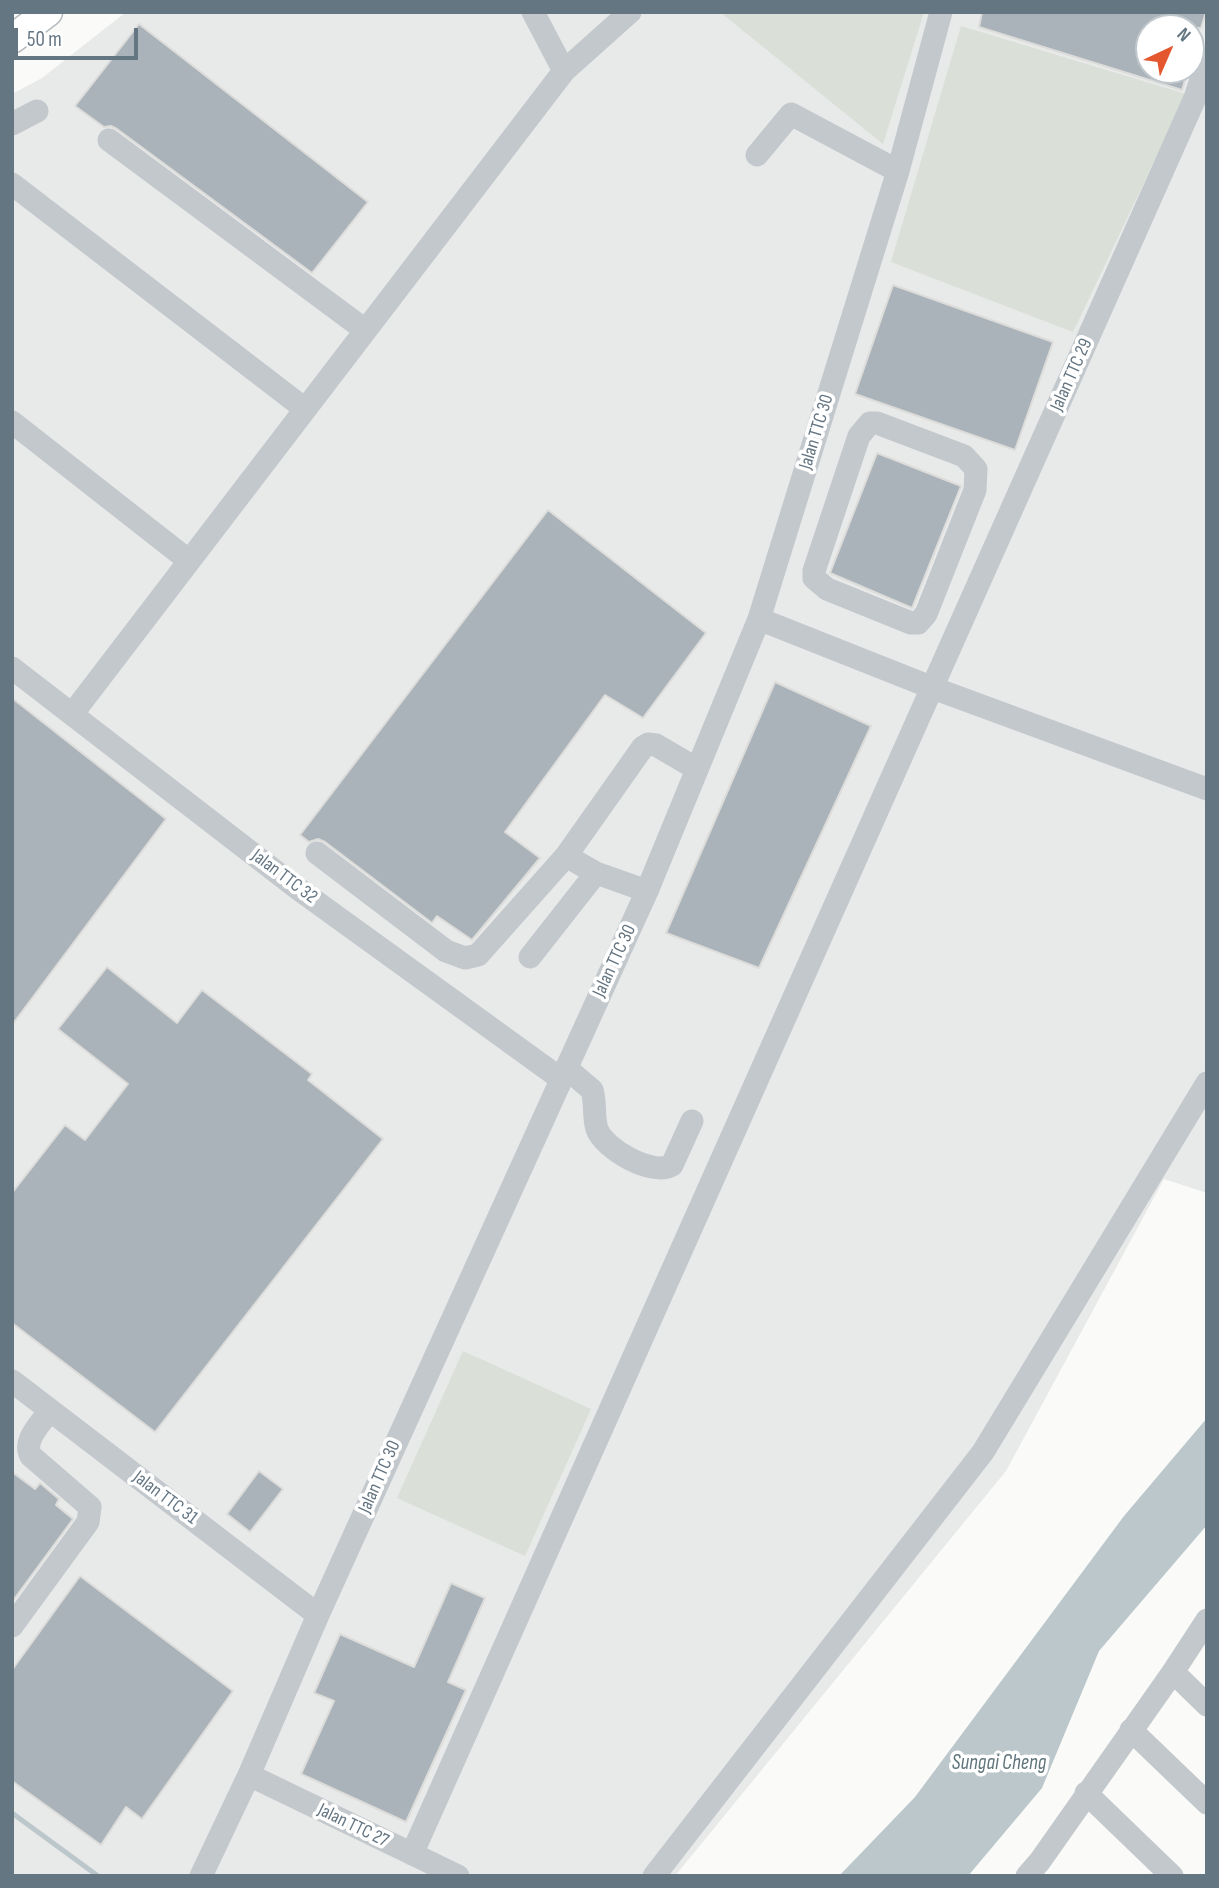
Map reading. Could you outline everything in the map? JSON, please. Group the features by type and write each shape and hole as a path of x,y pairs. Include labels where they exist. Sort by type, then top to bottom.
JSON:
{"main road":[{"path":"12,39 48,12"}],"street":[{"path":"533,12 564,71"},
{"path":"73,713 564,71 630,12"},
{"name":"Jalan TTC 30","path":"201,1876 647,891 759,619 898,171 941,12"},
{"name":"Jalan TTC 29","path":"412,1854 1195,98 1207,62"},
{"path":"12,124 37,111"},
{"path":"757,155 791,114 898,171"},
{"path":"109,140 365,330"},
{"path":"12,184 305,409"},
{"path":"12,422 188,561"},
{"path":"877,423 964,456 976,469 975,490 926,614 918,623 911,623 827,589 814,578 838,496 859,436 870,424 877,423"},
{"path":"801,485 838,496"},
{"path":"759,619 933,688 1207,789"},
{"name":"Jalan TTC 32","path":"12,668 297,888 563,1073 592,1090 596,1128 604,1142 614,1150 638,1162 660,1168 672,1165 692,1121"},
{"path":"317,853 446,951 465,958 478,955 566,856 643,747 648,744 656,745 697,769"},
{"path":"566,856 596,873 647,891"},
{"path":"530,957 596,873"},
{"path":"654,1876 983,1452 1207,1083"},
{"name":"Jalan TTC 31","path":"12,1381 318,1615"},
{"path":"12,1626 88,1522 90,1514 90,1507 31,1456 27,1449 29,1440 50,1410"},
{"path":"1041,1871 1086,1793 1207,1620"},
{"path":"1172,1672 1207,1705"},
{"path":"1131,1730 1207,1803"},
{"name":"Jalan TTC 27","path":"249,1775 458,1876"},
{"path":"1086,1793 1172,1876"}],"shaded area":[{"path":"126,12 1207,12 1207,1193 1164,1179 1006,1471 675,1876 12,1876 12,94 42,78"},
{"path":"720,12 924,12 883,144"},
{"path":"961,26 1135,79 1135,84 1153,84 1186,94 1073,332 891,262"},
{"path":"463,1351 591,1409 525,1556 397,1498"}],"water":[{"name":"Sungai Cheng","path":"1207,1418 1207,1525 1099,1651 1042,1788 968,1876 839,1876 915,1797 1124,1516"}],"building":[{"path":"982,12 1206,12 1205,15 1135,14 1135,75 979,27"},
{"path":"139,24 368,202 312,273 117,129 104,127 75,106"},
{"path":"1163,84 1184,84 1182,90"},
{"path":"893,285 1053,342 1015,450 855,394"},
{"path":"877,453 961,486 912,608 830,573"},
{"path":"548,510 706,633 643,718 605,695 505,832 540,858 472,940 437,916 432,923 325,842 318,839 309,842 300,835"},
{"path":"775,682 871,726 759,968 666,933"},
{"path":"12,698 166,819 12,1025"},
{"path":"107,967 177,1023 202,990 312,1074 308,1080 383,1139 155,1432 12,1323 12,1193 65,1125 85,1140 128,1084 58,1029"},
{"path":"259,1471 283,1489 250,1532 227,1514"},
{"path":"12,1472 35,1489 40,1483 59,1499 56,1505 73,1519 12,1602"},
{"path":"80,1576 233,1691 142,1819 126,1807 101,1845 12,1781 12,1670"},
{"path":"451,1583 485,1598 448,1682 466,1690 406,1822 301,1774 334,1701 314,1693 340,1634 414,1667"}],"waterway":[{"path":"12,1813 98,1876"}]}
